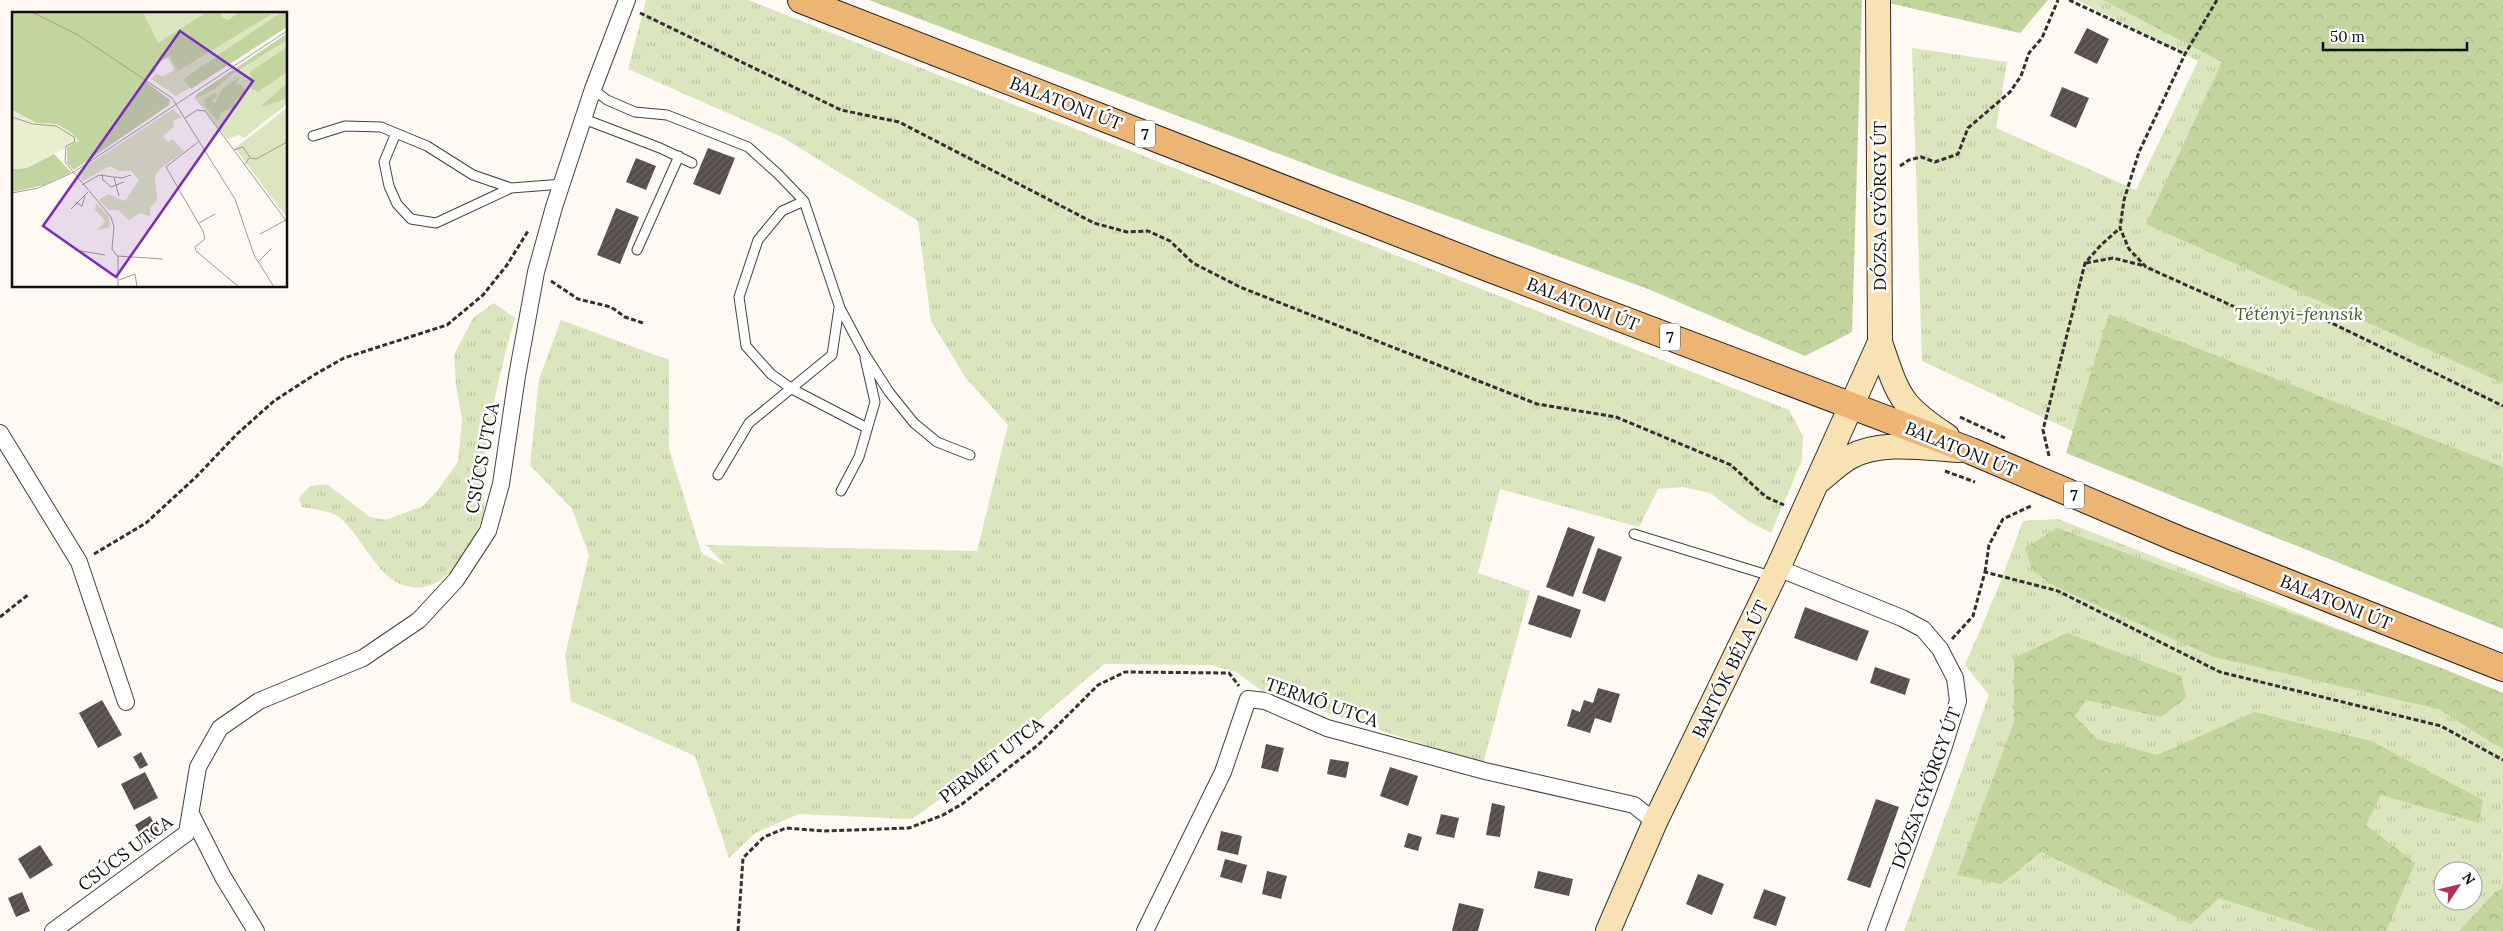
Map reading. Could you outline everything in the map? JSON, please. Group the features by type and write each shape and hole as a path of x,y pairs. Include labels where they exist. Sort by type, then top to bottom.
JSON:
{"main road":[{"name":"BALATONI ÚT","path":"801,0 1480,265 1970,451 2178,539 2503,668"}],"street":[{"name":"DÓZSA GYÖRGY ÚT","path":"1850,406 1880,342 1878,0"},
{"name":"CSÚCS UTCA","path":"53,931 187,833 198,768 220,728 259,701 363,658 420,620 456,580 488,531 501,484 517,376 536,272 554,207 594,89 626,3"},
{"path":"1880,342 1897,392 1905,404 1925,422 1970,451"},
{"name":"BARTÓK BÉLA ÚT","path":"1608,931 1655,822 1776,573 1818,482 1850,406"},
{"path":"0,433 79,562 126,702"},
{"path":"1818,482 1850,457 1864,452 1911,447 1970,451"},
{"name":"DÓZSA GYÖRGY ÚT","path":"1776,573 1902,618 1922,629 1940,649 1955,678 1958,701 1943,749 1876,931"},
{"name":"TERMŐ UTCA","path":"1145,931 1223,772 1248,699 1265,701 1327,728 1485,770 1634,805 1655,822"},
{"path":"191,814 223,877 256,931"}],"lane":[{"path":"594,89 606,100 635,112 667,115 748,147 778,174 804,201 840,308 864,353 914,423 938,442 970,455"},
{"path":"584,119 679,156 692,163"},
{"path":"313,136 345,126 381,127 427,146 472,175 511,188"},
{"path":"396,133 384,162 389,186 397,204 411,219 436,223 511,188 562,184"},
{"path":"637,250 679,156"},
{"path":"804,201 782,211 758,240 739,297 746,346 771,374 792,389 868,428"},
{"path":"718,476 750,423 832,355 840,308"},
{"path":"841,491 859,457 874,402 864,353"},
{"path":"1634,534 1776,573"}],"path":[{"path":"1900,166 1909,160 1921,157 1934,162 1958,154 1968,128 2010,92 2021,76 2029,53 2042,38 2058,0"},
{"path":"2069,0 2185,54"},
{"path":"2146,266 2129,249 2120,228 2124,200 2139,152 2185,54 2217,0"},
{"path":"626,3 841,110 899,122 1094,223 1127,232 1148,231 1170,241 1193,263 1240,287 1538,404 1616,417 1731,465 1766,497 1802,514"},
{"path":"79,562 146,523 196,477 237,434 274,401 314,375 344,358 446,326 483,295 507,265 528,230 554,207"},
{"path":"2049,456 2043,430 2085,264 2101,245 2120,228"},
{"path":"2085,264 2113,258 2146,266 2235,307 2313,314 2503,406"},
{"path":"536,272 578,298 611,307 625,317 644,323"},
{"path":"1940,649 1958,634 1973,616 1985,572 1989,545 2003,519 2033,505"},
{"path":"1985,572 2058,591 2220,672 2441,726 2503,760"},
{"path":"0,617 29,594"},
{"name":"PERMET UTCA","path":"738,931 743,858 764,837 786,828 824,831 909,828 943,815 962,804 1038,745 1098,685 1125,672 1229,673 1248,699"}],"green space":[{"path":"646,0 748,0 1789,410 1803,436 1802,460 1771,533 1748,521 1710,493 1683,487 1658,489 1639,527 1500,489 1478,573 1530,591 1483,764 1262,691 1236,672 1211,665 1104,664 971,777 912,819 799,814 755,833 729,858 695,756 571,701 565,655 589,555 572,509 530,465 539,379 561,320 669,360 669,449 702,554 725,565 706,545 977,551 1008,425 965,377 931,321 918,221 782,137 628,69"},
{"path":"869,0 1862,0 1852,332 1805,356 1648,289 1335,175"},
{"path":"1875,0 2048,0 2020,33"},
{"name":"Tétényi-fennsík","path":"2077,0 2503,0 2503,619 2293,534 1922,361 1912,48 2007,62 1996,128 2136,190 2198,61"},
{"path":"2103,0 2503,0 2503,383 2146,224 2222,62"},
{"path":"494,303 515,318 491,417 482,483 483,516 463,557 454,569 442,579 430,585 416,587 400,584 383,572 347,524 339,517 327,512 302,507 299,498 310,486 327,484 370,517 386,520 423,506 437,491 458,462 462,419 456,385 454,355 473,318"},
{"path":"2109,314 2503,467 2503,629 2066,453"},
{"path":"2058,519 2503,693 2503,931 1904,931 1989,695 1965,665 1999,586 2023,521"},
{"path":"2057,528 2439,667 2503,693 2503,748 2439,709 2214,657 2056,587 2033,571 2025,548"},
{"path":"2067,633 2181,676 2186,698 2161,717 2086,700 2075,716 2097,739 2157,755 2255,712 2371,741 2483,800 2479,823 2381,795 2366,825 2415,863 2386,931 2322,931 2219,898 2191,924 2041,852 2001,884 1957,875 2014,722 2014,658"},
{"path":"2503,888 2503,931 2459,931 2477,911 2483,911 2483,905 2495,892"}],"building":[{"path":"2087,28 2109,39 2097,64 2074,53"},
{"path":"2062,87 2089,98 2076,128 2050,116"},
{"path":"708,148 735,158 720,195 693,184"},
{"path":"636,158 656,166 646,190 626,182"},
{"path":"616,208 639,217 620,264 597,255"},
{"path":"1568,527 1595,537 1573,597 1546,587"},
{"path":"1598,548 1622,557 1605,602 1582,593"},
{"path":"1538,595 1581,610 1571,638 1528,624"},
{"path":"1805,607 1869,631 1857,661 1794,638"},
{"path":"1875,667 1910,679 1905,695 1870,683"},
{"path":"1598,688 1620,694 1611,723 1595,718 1590,733 1567,726 1572,709 1580,712 1584,700 1593,703"},
{"path":"102,700 122,735 98,748 79,713"},
{"path":"1266,744 1284,748 1278,772 1261,768"},
{"path":"141,752 148,765 140,769 133,757"},
{"path":"1330,759 1349,762 1346,778 1327,774"},
{"path":"1390,767 1418,776 1408,806 1380,796"},
{"path":"145,772 158,798 134,810 121,784"},
{"path":"1876,799 1899,807 1870,888 1847,880"},
{"path":"1492,803 1505,806 1500,837 1486,835"},
{"path":"1441,814 1459,818 1454,838 1436,834"},
{"path":"150,816 161,835 146,845 135,825"},
{"path":"1221,831 1242,836 1238,855 1217,850"},
{"path":"1408,833 1422,837 1418,851 1404,847"},
{"path":"40,845 53,865 30,879 18,859"},
{"path":"1225,859 1247,865 1242,883 1220,877"},
{"path":"1267,871 1287,876 1281,899 1262,894"},
{"path":"1538,871 1573,879 1569,896 1534,888"},
{"path":"1698,874 1724,884 1712,915 1686,904"},
{"path":"1764,889 1786,897 1776,926 1753,918"},
{"path":"22,892 30,911 16,917 8,898"},
{"path":"1459,903 1484,909 1478,931 1452,931"}]}
